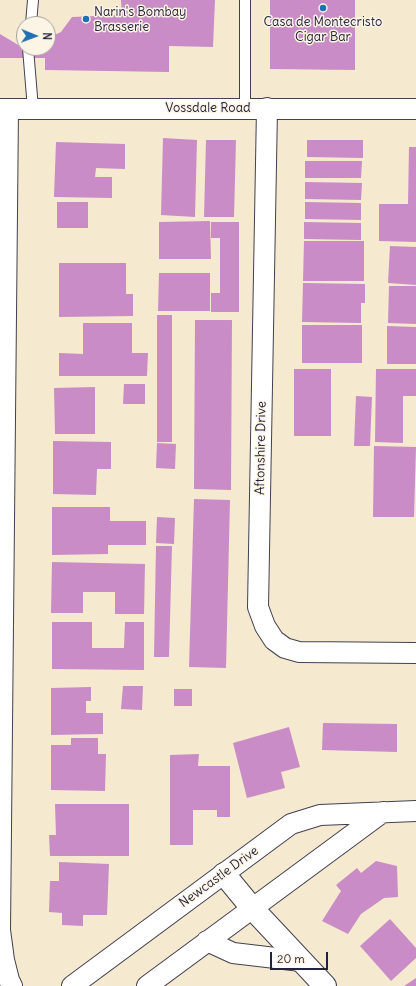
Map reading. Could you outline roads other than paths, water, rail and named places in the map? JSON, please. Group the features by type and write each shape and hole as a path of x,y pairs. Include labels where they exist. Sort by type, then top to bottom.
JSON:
{"street":[{"name":"Aftonshire Drive","path":"267,108 258,608 265,626 274,640 285,648 300,652 416,653"},
{"name":"Vossdale Road","path":"4,109 416,109"},
{"path":"4,109 0,930 4,960 12,986"},
{"name":"Newcastle Drive","path":"72,986 291,824 320,815 416,811"},
{"path":"147,986 383,812"},
{"path":"224,874 252,908 325,986"},
{"path":"207,941 233,953 301,961"}],"lane":[{"path":"31,16 33,0"},
{"path":"244,108 245,0"},
{"path":"29,56 33,109"}],"place":[{"name":"Casa de Montecristo Cigar Bar","path":"323,8"},
{"name":"Narin's Bombay Brasserie","path":"86,19"}]}
